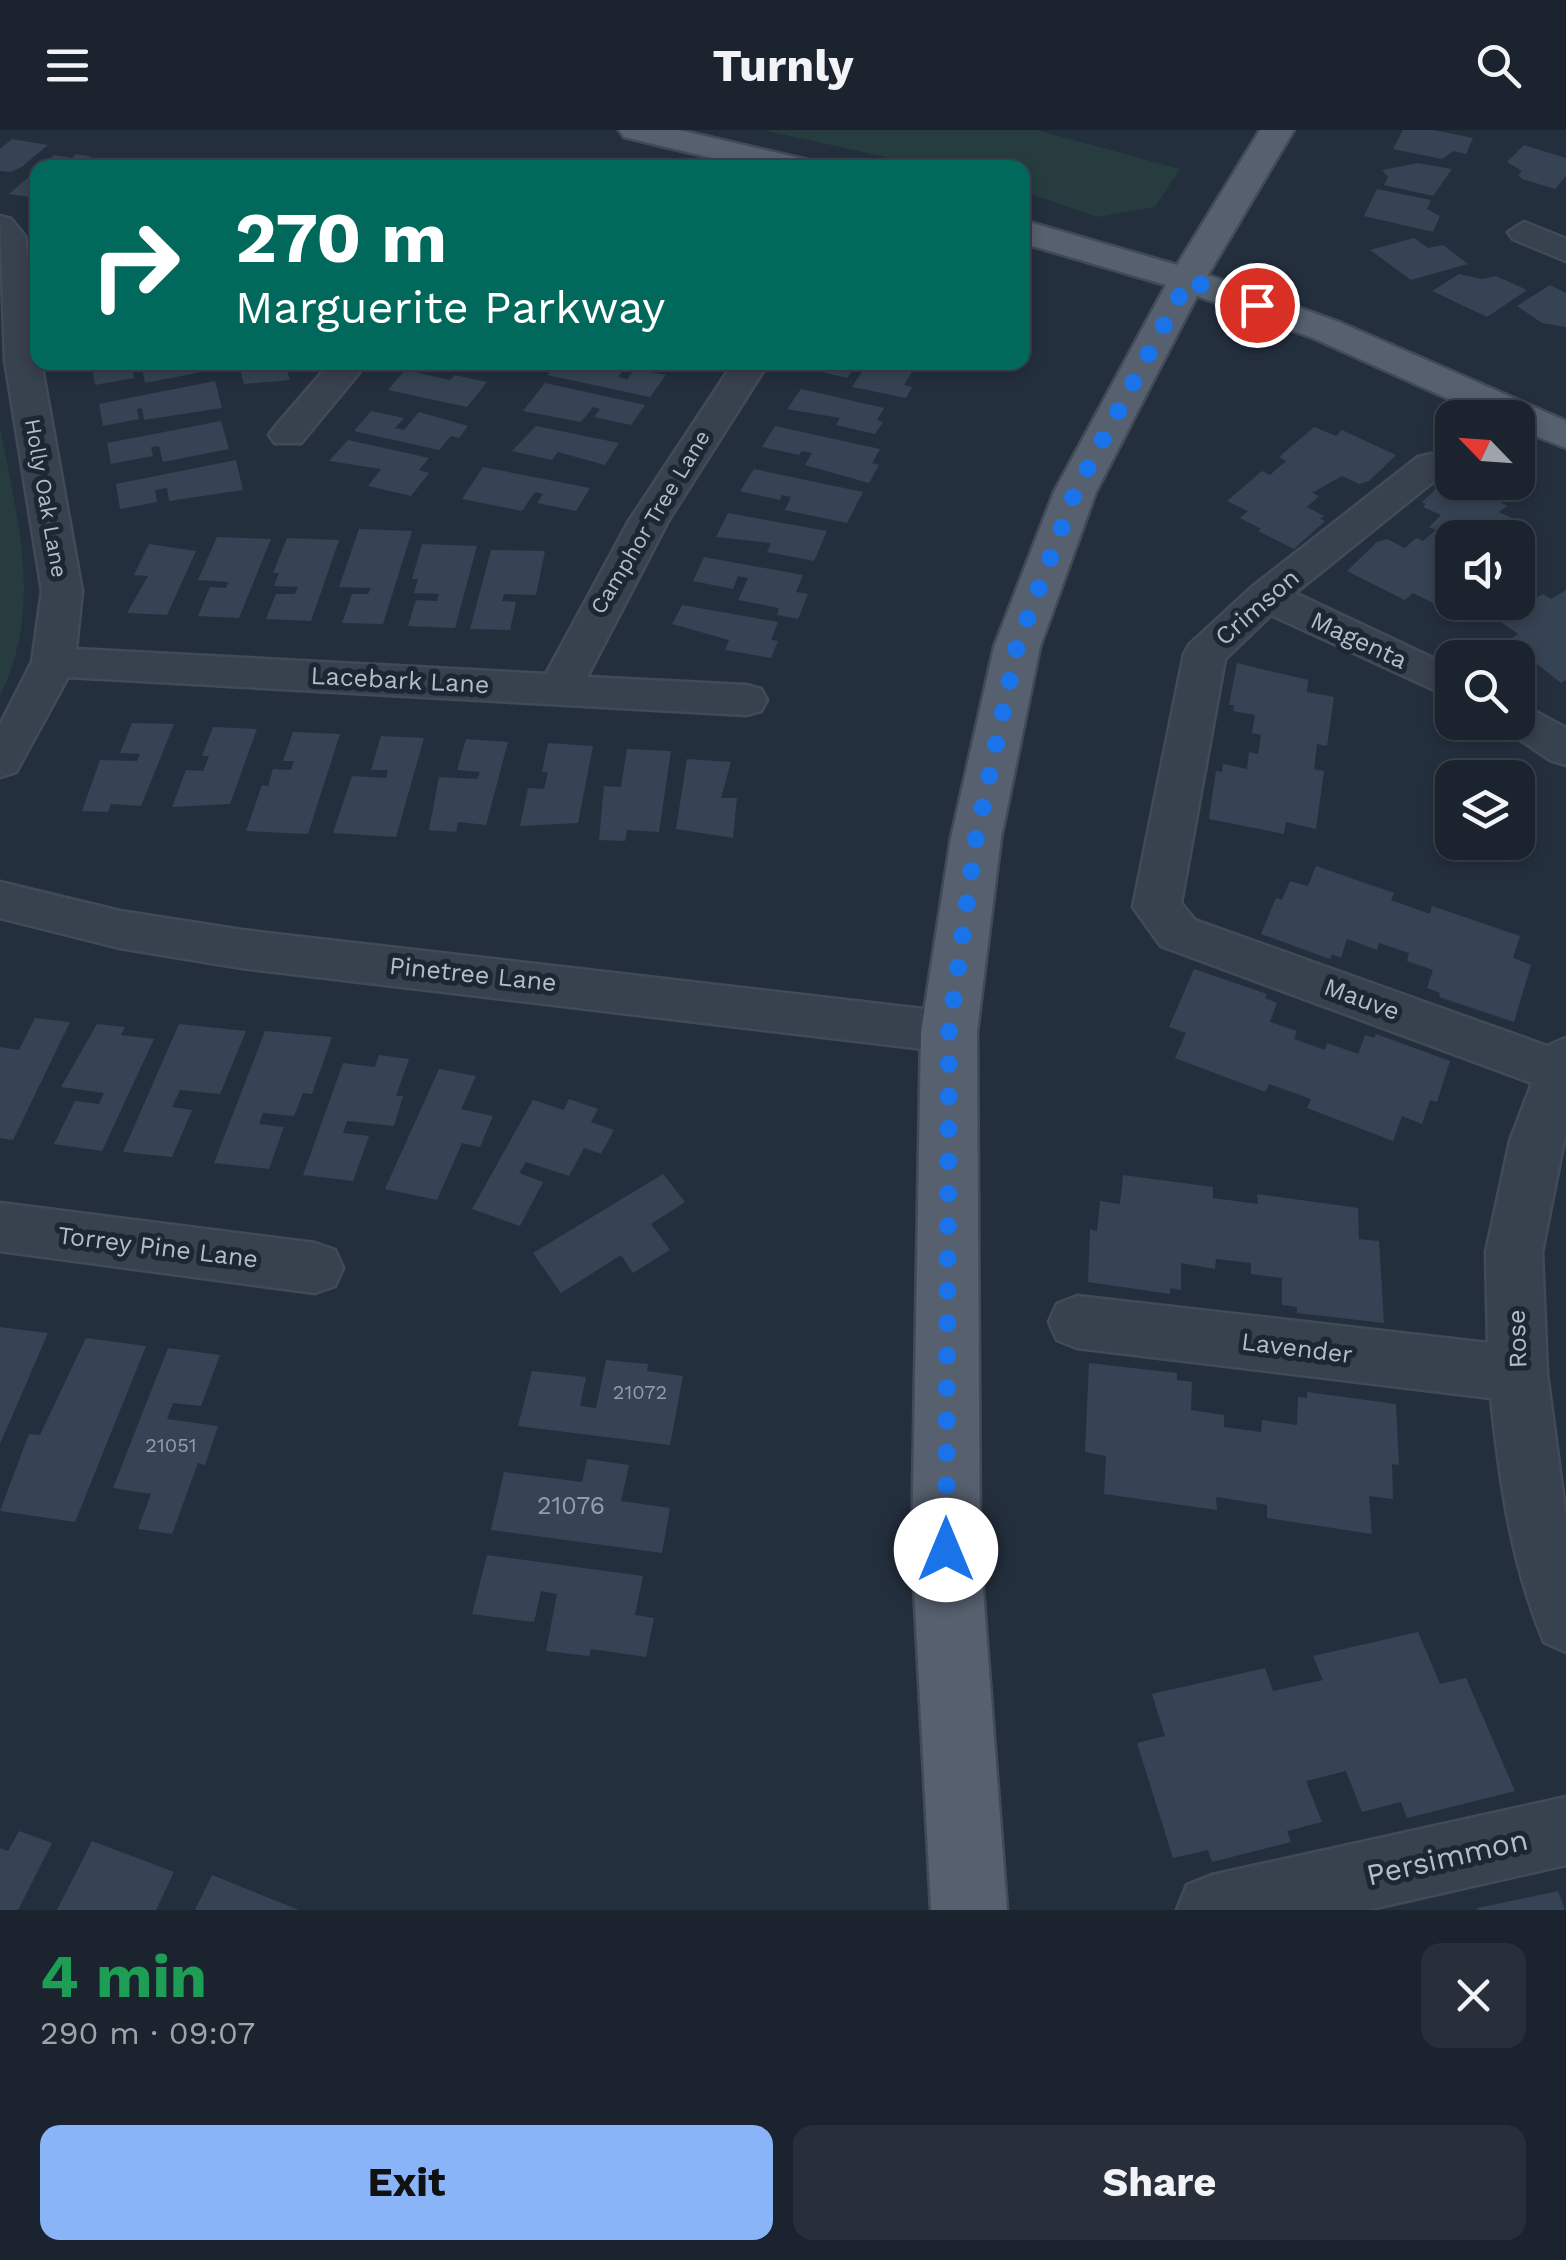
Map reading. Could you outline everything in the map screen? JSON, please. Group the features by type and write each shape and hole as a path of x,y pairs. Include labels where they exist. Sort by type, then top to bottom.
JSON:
{"main road":[{"path":"636,130 765,160"},
{"path":"969,1910 946,1550 949,1032 976,838 1017,646 1075,492 1188,280 1278,130"},
{"path":"1030,233 1188,280 1326,330 1566,436"}],"street":[{"name":"Holly Oak Lane","path":"0,226 9,236 23,360 62,591 54,662 35,705 0,761"},
{"path":"1524,232 1566,250"},
{"path":"288,435 344,370"},
{"name":"Camphor Tree Lane","path":"560,689 592,620 677,470 746,370"},
{"name":"Crimson","path":"1166,922 1156,906 1196,680 1205,654 1266,596 1431,465"},
{"name":"Magenta","path":"1266,596 1435,676"},
{"name":"Lacebark Lane","path":"54,662 746,700"},
{"name":"Pinetree Lane","path":"0,900 58,918 206,946 567,984 949,1032"},
{"name":"Mauve","path":"1166,922 1178,933 1563,1066"},
{"name":"Rose","path":"1563,1066 1536,1140 1514,1252 1518,1374 1549,1510 1566,1620"},
{"name":"Torrey Pine Lane","path":"0,1227 315,1268"},
{"name":"Lavender","path":"1077,1322 1518,1374"},
{"name":"Persimmon","path":"1212,1910 1566,1830"}],"green space":[{"path":"763,130 1037,130 1180,169 1155,207 1097,217 1030,193 1030,160 898,160"},
{"path":"0,427 19,529 24,596 21,629 0,696"}],"building":[{"path":"1403,130 1434,130 1473,138 1466,154 1454,151 1442,159 1393,149"},
{"path":"12,139 48,145 11,172 0,171 0,149"},
{"path":"1524,145 1566,158 1566,176 1555,189 1522,179 1518,175 1522,171 1507,162"},
{"path":"76,154 92,157 49,160 54,155 72,158"},
{"path":"1418,163 1452,169 1433,196 1384,185 1388,177 1382,170"},
{"path":"30,176 30,197 9,194"},
{"path":"1377,189 1431,200 1427,209 1440,216 1433,232 1364,216"},
{"path":"1414,238 1428,248 1443,245 1468,264 1411,280 1370,250"},
{"path":"1459,274 1482,279 1496,276 1527,290 1487,317 1432,291"},
{"path":"1550,285 1566,293 1566,327 1542,323 1517,306"},
{"path":"93,370 138,370 133,371 134,378 95,385"},
{"path":"142,370 207,371 145,383"},
{"path":"240,370 287,370 290,380 244,384"},
{"path":"405,370 450,380 455,375 487,382 467,407 388,390"},
{"path":"551,370 623,370 618,377 627,379 634,370 640,370 666,375 650,397 547,375"},
{"path":"814,370 853,370 847,378"},
{"path":"863,370 912,372 904,385 912,387 906,398 852,387"},
{"path":"215,381 222,408 144,420 142,408 137,409 139,419 103,426 99,404"},
{"path":"545,383 645,405 631,425 594,417 600,409 593,407 581,422 523,411"},
{"path":"801,389 884,408 877,420 883,422 875,434 836,425 840,418 787,409"},
{"path":"371,411 404,418 395,428 404,430 419,412 468,426 459,438 451,436 439,450 354,431"},
{"path":"221,421 229,449 163,462 159,446 151,447 153,456 111,464 107,443"},
{"path":"536,426 619,443 605,465 558,452 552,460 512,451"},
{"path":"775,426 880,449 872,463 879,465 869,483 805,465 812,453 802,451 799,455 762,447"},
{"path":"1314,427 1336,436 1342,430 1396,455 1369,481 1359,484 1342,476 1312,493 1319,496 1307,507 1324,516 1320,519 1325,521 1294,549 1258,531 1261,529 1240,518 1248,511 1227,501 1262,471 1270,475 1286,461 1279,457"},
{"path":"348,440 429,458 419,470 429,473 411,496 368,486 381,469 329,461"},
{"path":"236,460 243,490 169,501 167,488 155,490 157,502 120,509 116,484"},
{"path":"483,467 590,488 576,511 537,503 543,494 535,492 522,511 462,499"},
{"path":"754,469 863,492 847,523 785,510 791,497 782,495 780,500 740,491"},
{"path":"1435,490 1435,500 1496,500 1507,506 1499,512 1516,520 1436,520 1441,515 1423,507 1426,504 1422,502"},
{"path":"728,513 827,531 814,561 767,552 771,543 716,537"},
{"path":"359,529 412,531 383,624 342,623 352,594 368,594 371,588 339,587"},
{"path":"1435,531 1435,604 1413,593 1405,600 1347,571 1377,542 1387,539 1405,548 1416,538 1423,541"},
{"path":"217,537 271,539 239,618 198,616 210,587 226,588 229,582 198,580"},
{"path":"287,538 339,540 311,621 266,619 276,594 295,594 298,587 274,586 279,573 273,573"},
{"path":"149,544 196,551 167,615 127,613 148,576 134,575"},
{"path":"422,544 477,546 455,628 408,626 416,600 437,601 439,594 414,593 418,579 412,579"},
{"path":"491,550 545,551 536,595 504,594 502,601 516,602 510,630 470,629"},
{"path":"704,557 803,575 796,592 808,594 798,619 777,615 779,608 738,600 748,578 738,576 733,589 693,581"},
{"path":"1566,590 1566,680 1561,683 1535,662 1535,640 1509,640 1518,634 1498,620 1535,620 1535,599 1543,594 1551,599"},
{"path":"682,605 778,622 771,640 778,641 771,658 725,650 729,640 672,624"},
{"path":"1237,663 1308,680 1307,692 1334,697 1327,746 1317,744 1314,769 1324,771 1316,829 1286,822 1284,834 1209,819 1216,771 1222,772 1223,764 1247,769 1249,752 1258,754 1261,735 1252,733 1255,715 1233,711 1234,705 1229,705"},
{"path":"132,723 174,724 141,806 111,804 108,812 82,811 100,760 137,761 140,754 120,753"},
{"path":"213,727 257,729 230,804 172,807 186,770 203,771 209,756 202,756"},
{"path":"293,732 340,734 308,834 246,831 262,785 268,786 273,769 291,770 294,761 283,761"},
{"path":"381,736 424,738 396,837 333,833 352,776 386,778 388,770 371,770"},
{"path":"466,739 508,742 486,825 458,822 456,832 429,830 439,777 477,779 480,772 457,770"},
{"path":"548,743 593,746 578,823 520,826 528,788 544,789 548,772 542,772"},
{"path":"627,749 671,751 659,832 627,830 625,841 599,840 604,786 621,787"},
{"path":"687,759 731,762 721,798 737,798 733,838 676,829"},
{"path":"1316,866 1394,893 1391,900 1430,914 1432,906 1520,936 1513,958 1531,965 1514,1022 1439,997 1440,993 1427,988 1433,970 1407,961 1409,953 1379,943 1377,950 1347,939 1341,958 1332,954 1330,959 1261,934 1276,898 1282,900 1290,881 1308,886"},
{"path":"1194,969 1267,994 1265,998 1277,1003 1270,1022 1297,1031 1294,1039 1325,1050 1327,1043 1358,1054 1365,1035 1374,1038 1376,1034 1450,1061 1437,1102 1430,1100 1422,1124 1402,1116 1393,1141 1307,1108 1311,1099 1269,1084 1265,1092 1175,1058 1186,1033 1169,1027"},
{"path":"35,1018 70,1022 13,1140 0,1138 0,1047 19,1050"},
{"path":"97,1024 125,1027 121,1035 154,1039 102,1151 54,1144 75,1101 99,1104 104,1093 61,1087"},
{"path":"179,1024 246,1031 220,1094 180,1090 172,1107 192,1110 172,1157 123,1152"},
{"path":"265,1031 332,1037 312,1094 303,1093 294,1116 263,1113 259,1124 284,1127 269,1169 214,1163"},
{"path":"379,1055 409,1059 396,1096 403,1096 394,1126 347,1121 343,1133 369,1136 353,1181 303,1175 343,1063 375,1067"},
{"path":"439,1069 476,1076 461,1109 493,1116 480,1147 462,1143 437,1200 385,1189"},
{"path":"569,1099 598,1109 591,1122 614,1130 601,1154 584,1148 569,1176 526,1162 519,1173 543,1182 520,1226 472,1209 533,1100 564,1110"},
{"path":"663,1174 685,1202 651,1224 670,1250 633,1273 621,1255 561,1293 533,1253"},
{"path":"1123,1175 1213,1187 1213,1198 1258,1204 1257,1194 1358,1208 1359,1239 1379,1241 1384,1323 1297,1313 1297,1307 1282,1305 1282,1278 1251,1274 1251,1263 1216,1259 1215,1269 1181,1263 1181,1290 1170,1288 1170,1294 1088,1282 1090,1229 1097,1231 1100,1201 1120,1204"},
{"path":"0,1327 48,1333 0,1444"},
{"path":"86,1338 146,1346 75,1522 0,1511 29,1434 40,1435"},
{"path":"168,1348 220,1355 201,1406 173,1403 167,1419 218,1426 205,1465 198,1463 172,1534 138,1529 151,1494 113,1488"},
{"path":"606,1360 648,1364 647,1371 683,1376 670,1445 518,1426 532,1371 586,1377 580,1406 596,1408"},
{"path":"1089,1363 1177,1373 1177,1380 1192,1382 1191,1410 1224,1415 1224,1427 1261,1432 1262,1420 1297,1425 1298,1397 1307,1398 1307,1392 1396,1404 1399,1465 1392,1464 1393,1499 1369,1496 1372,1534 1267,1518 1267,1505 1216,1497 1217,1510 1104,1494 1106,1456 1085,1452"},
{"path":"587,1459 629,1465 621,1501 670,1508 662,1553 491,1530 504,1472 582,1482"},
{"path":"487,1555 643,1576 635,1615 654,1618 646,1657 591,1649 589,1656 546,1651 557,1594 541,1591 534,1622 472,1614"},
{"path":"1418,1632 1440,1684 1466,1678 1515,1791 1407,1818 1401,1802 1362,1812 1346,1771 1306,1781 1322,1822 1287,1831 1291,1842 1212,1862 1208,1850 1173,1858 1137,1743 1165,1736 1152,1694 1265,1668 1273,1691 1323,1680 1313,1656"},
{"path":"19,1831 52,1843 18,1910 0,1910 0,1848 8,1851"},
{"path":"92,1841 174,1872 156,1910 57,1910"},
{"path":"212,1875 299,1910 195,1910"},
{"path":"1558,1891 1565,1910 1477,1910 1477,1908"}],"route":[{"path":"946,1550 949,1032 976,838 1017,646 1075,492 1188,280 1257,305"}]}
